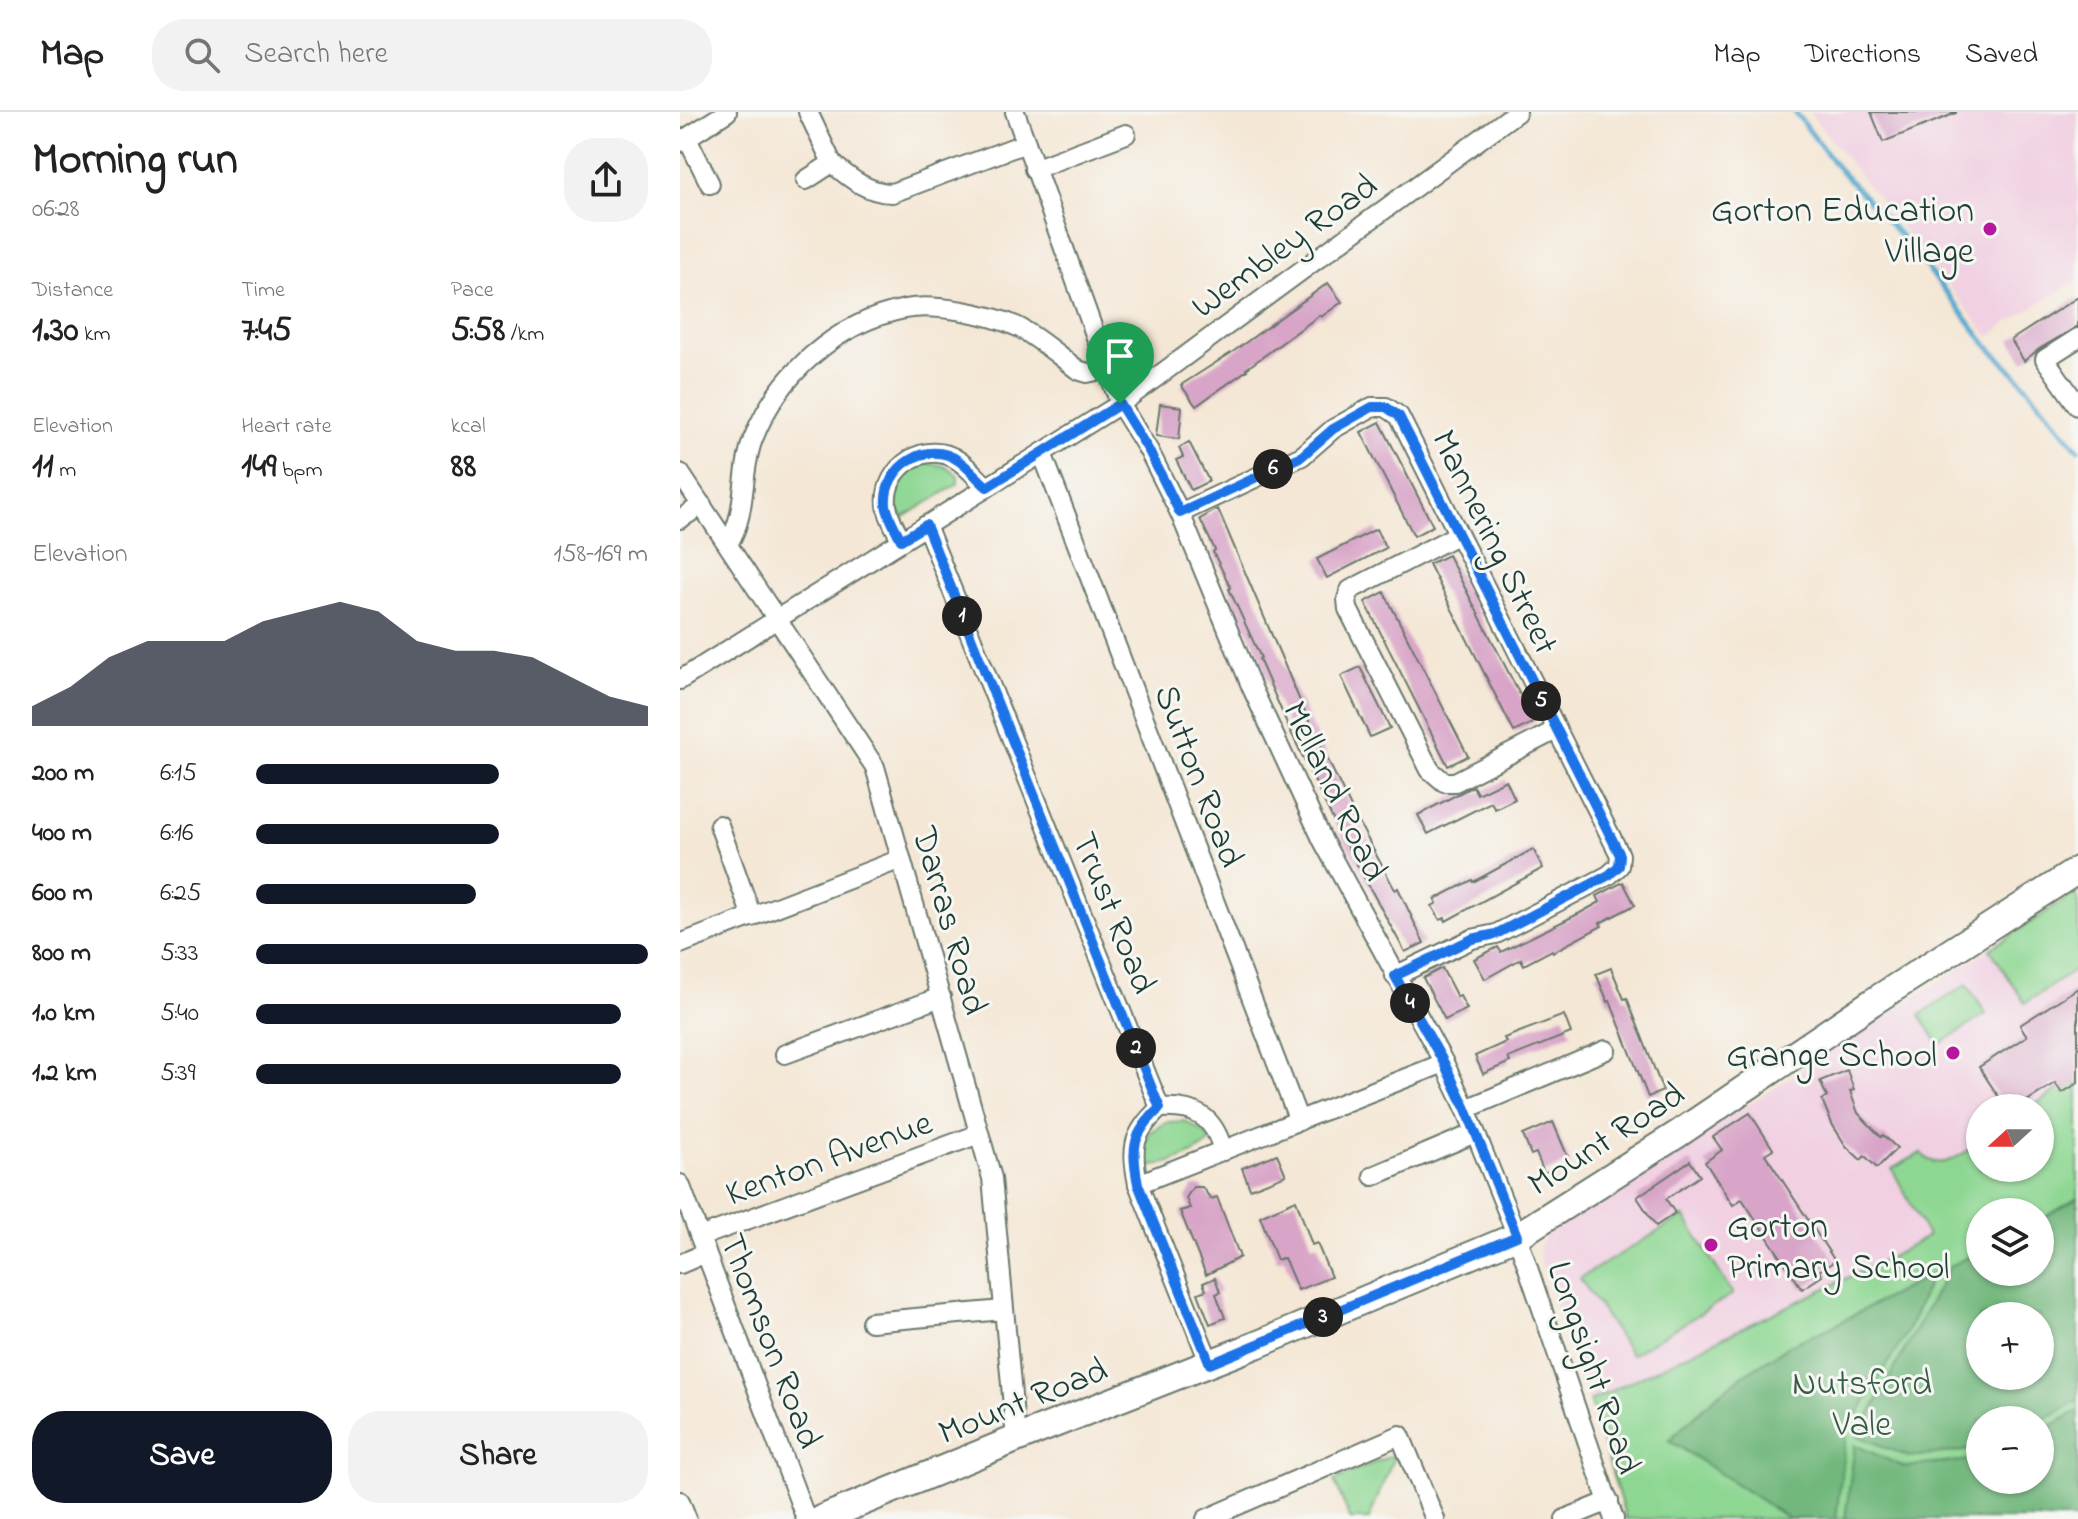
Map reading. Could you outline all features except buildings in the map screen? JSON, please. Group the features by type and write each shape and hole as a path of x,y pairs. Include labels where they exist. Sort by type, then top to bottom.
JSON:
{"main road":[{"name":"Mount Road","path":"821,1519 1210,1364 1517,1236 1678,1134 1871,1003 2078,870"}],"street":[{"path":"808,112 832,163 850,179 880,193 892,193 1026,143"},
{"name":"Melland Road","path":"1015,112 1120,404 1149,451 1180,513 1252,688 1310,813 1466,1109 1517,1236"},
{"name":"Wembley Road","path":"680,680 1120,404 1517,112"},
{"path":"710,184 683,140 716,115"},
{"path":"1034,169 1126,134"},
{"path":"806,180 832,163"},
{"path":"728,544 738,529 753,440 775,398 809,356 852,329 906,308 963,312 991,317 1020,328 1078,370 1087,373 1106,369"},
{"path":"2078,338 2045,359 2078,406"},
{"name":"Mannering Street","path":"1180,513 1302,456 1350,418 1372,407 1386,407 1399,416 1620,855 1619,866 1609,875 1496,934 1472,939 1395,976"},
{"path":"901,540 886,508 887,488 896,469 928,452 958,460 987,487"},
{"name":"Sutton Road","path":"1042,453 1299,1121"},
{"name":"Darras Road","path":"680,473 875,767 992,1178 1016,1439"},
{"path":"680,519 702,505"},
{"name":"Trust Road","path":"926,525 1160,1108"},
{"path":"1457,535 1350,590 1348,609 1430,770 1444,782 1455,782 1556,730"},
{"path":"719,825 752,917"},
{"path":"680,944 901,859"},
{"path":"785,1054 941,997"},
{"path":"1466,1109 1606,1050"},
{"path":"1138,1184 1444,1063"},
{"path":"1210,1364 1138,1184 1133,1157 1136,1135 1160,1108 1185,1109 1198,1114 1214,1127 1223,1151"},
{"path":"1373,1176 1475,1133"},
{"name":"Kenton Avenue","path":"680,1264 703,1245 979,1134"},
{"name":"Thomson Road","path":"680,1184 806,1519"},
{"name":"Longsight Road","path":"1517,1236 1611,1510"},
{"path":"871,1322 1003,1310"},
{"path":"1206,1519 1400,1435 1435,1519"},
{"path":"680,1501 687,1519"},
{"path":"1565,1519 1611,1510"}],"shaded area":[{"name":"Gorton Education Village","path":"1809,112 2078,112 2078,280 2002,326 1990,338"},
{"path":"2078,892 2078,1152 2054,1165 2054,1094 1966,1094 1966,1182 2025,1182 1996,1198 1966,1198 1966,1215 1889,1258 1590,1401 1540,1259 1540,1246 1546,1235"}],"green space":[{"path":"923,463 951,469 958,476 958,484 904,517 895,501 898,481 905,471"},
{"path":"2075,893 2078,898 2078,968 2025,1003 1990,949"},
{"path":"1967,984 1986,1014 1939,1045 1920,1015"},
{"name":"Nutsford Vale","path":"2078,1083 2078,1519 1626,1519 1590,1401 1889,1258 1928,1236 1892,1169 1921,1153 1928,1159 1943,1162 1966,1152 1966,1182 2054,1182 2054,1094 2051,1094"},
{"path":"1185,1121 1204,1132 1210,1142 1181,1158 1149,1167 1144,1149 1151,1131 1167,1122"},
{"path":"2078,1198 2078,1400 2054,1414 2054,1406 1966,1406 1966,1451 1909,1457 1858,1436 1950,1266 1966,1258 1966,1286 2054,1286 2054,1212"},
{"path":"1684,1216 1733,1294 1631,1355 1580,1278"},
{"path":"1932,1274 1908,1330 1846,1434 1836,1519 1789,1519 1669,1440 1715,1397 1792,1344"},
{"path":"2078,1411 2078,1519 1845,1519 1855,1445 1904,1467 1966,1460 1966,1494 2054,1494 2054,1424"},
{"path":"1395,1454 1369,1519 1350,1519 1334,1480"}],"waterway":[{"path":"1795,112 1837,167 1911,247 1986,344 2022,381 2078,449"}],"place":[{"name":"Gorton Education Village","path":"1990,229"},
{"name":"Grange School","path":"1953,1053"},
{"name":"Gorton Primary School","path":"1711,1245"}],"route":[{"path":"1120,404 1149,451 1180,513 1302,456 1333,429 1372,407 1386,407 1399,416 1620,855 1619,866 1609,875 1531,917 1496,934 1472,939 1395,976 1466,1109 1517,1236 1210,1364 1138,1184 1133,1157 1136,1135 1160,1108 926,525 901,540 886,508 887,488 896,469 928,452 958,460 987,487 1120,404"}]}
